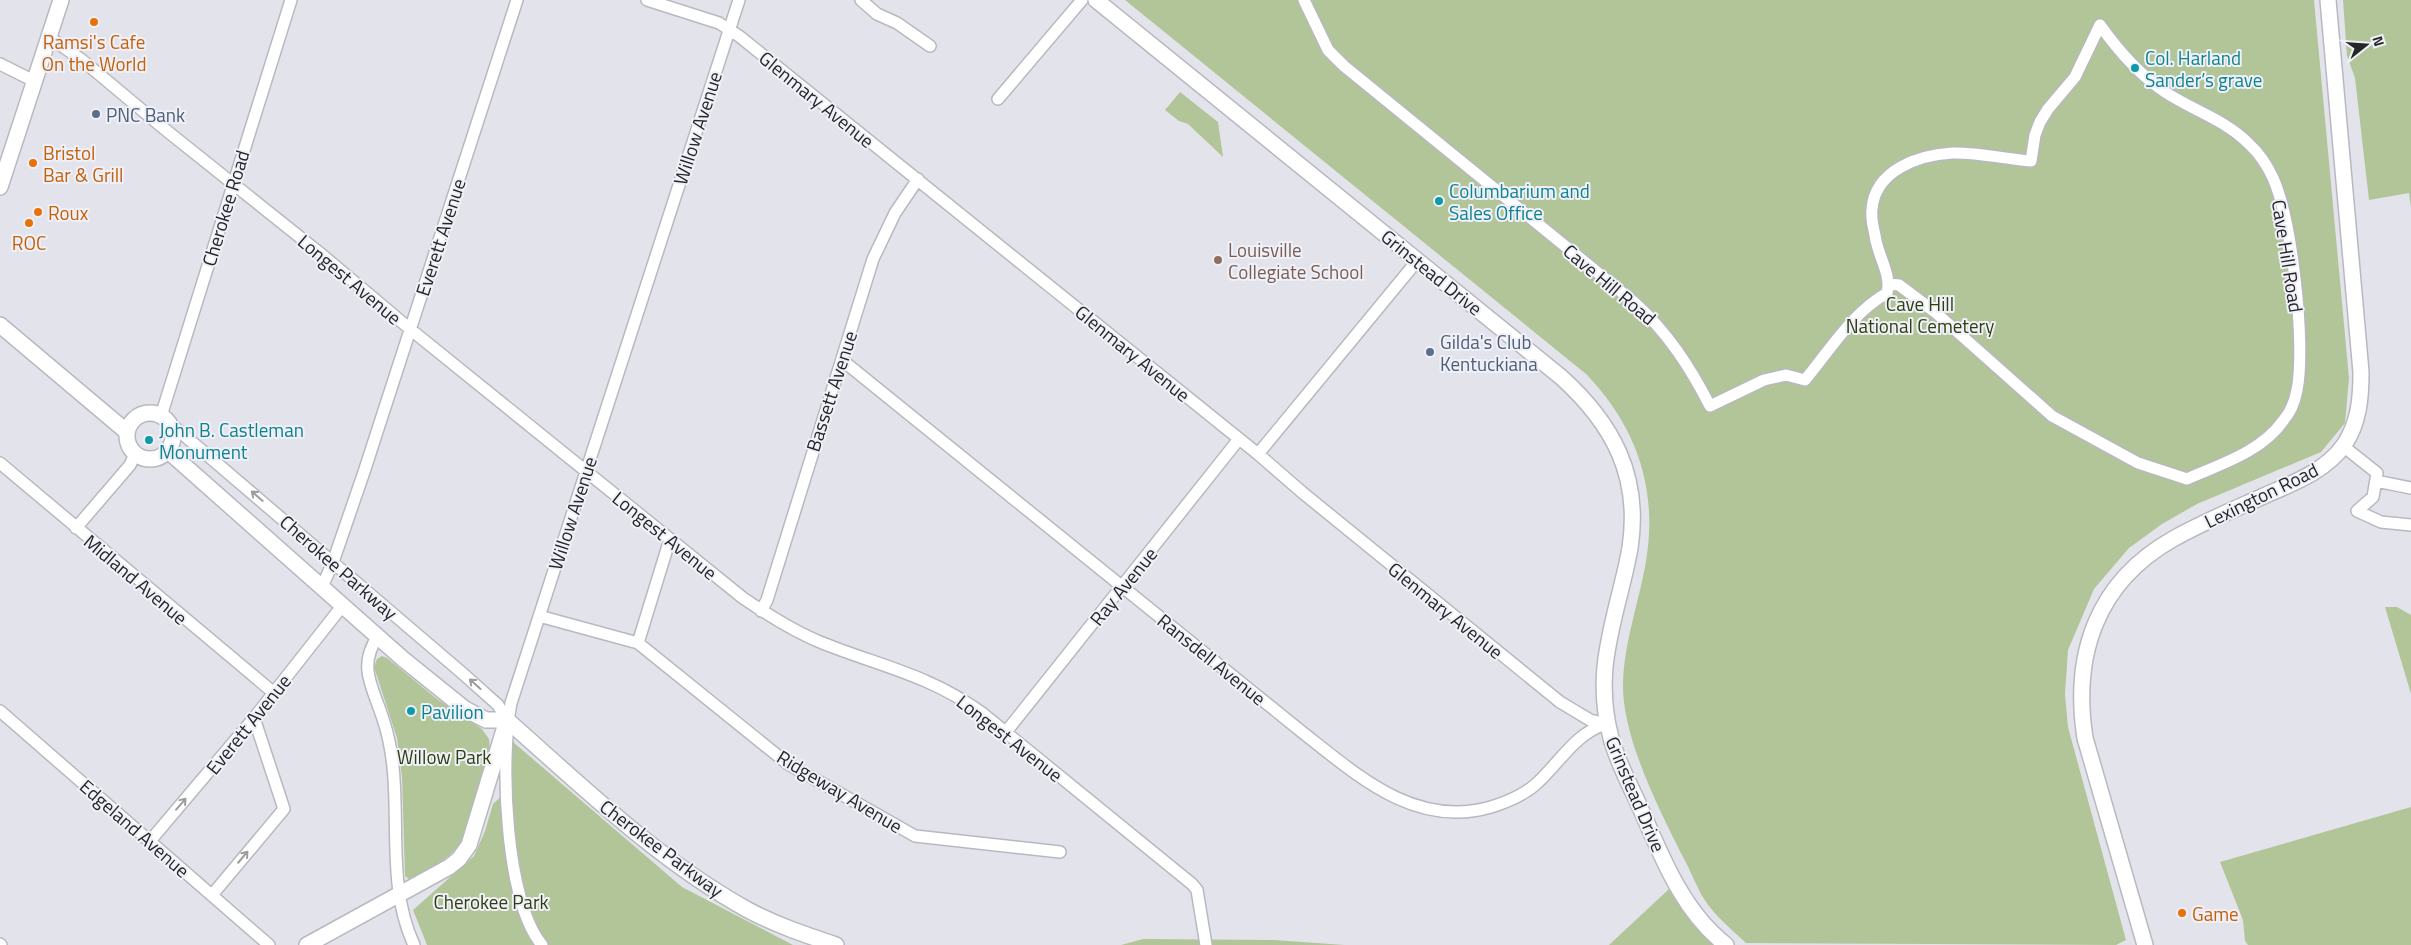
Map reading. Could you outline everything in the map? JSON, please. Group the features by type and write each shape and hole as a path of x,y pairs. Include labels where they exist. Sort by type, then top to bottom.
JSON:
{"main road":[{"path":"0,187 60,0"},
{"name":"Grinstead Drive","path":"1096,0 1580,394 1602,419 1620,454 1630,493 1632,531 1605,667 1608,724 1624,772 1670,875 1690,906 1726,945"},
{"name":"Lexington Road","path":"2145,945 2085,738 2080,708 2080,686 2090,638 2106,603 2116,587 2146,556 2173,538 2312,473 2328,462 2343,446 2358,417 2361,372 2328,0"},
{"path":"0,324 127,432"},
{"path":"147,413 163,417 173,431 172,445 168,451 156,459 141,458 130,448 127,432 134,419 140,415 147,413"},
{"name":"Cherokee Parkway","path":"168,451 378,636 465,709 486,720 507,720 629,825 711,887 766,919 836,945"},
{"name":"Willow Avenue","path":"307,945 449,867 464,852 507,720"}],"street":[{"name":"Cherokee Road","path":"163,417 232,182 291,0"},
{"name":"Everett Avenue","path":"322,587 334,562 517,0"},
{"name":"Glenmary Avenue","path":"647,0 713,21 729,30 918,179 1258,454 1302,493 1560,702 1583,717 1608,724"},
{"name":"Willow Avenue","path":"507,720 739,0"},
{"path":"861,0 877,14 897,23 930,46"},
{"path":"998,100 1082,0"},
{"name":"Cave Hill Road","path":"1304,0 1328,50 1344,66 1635,302 1658,324 1691,368 1710,406 1764,380 1786,374 1805,380 1858,316 1874,301 1887,293 1889,284 1876,244 1872,208 1877,190 1890,175 1906,163 1954,153 2032,161 2035,135 2040,122 2048,109 2075,77 2100,25 2123,53 2165,92 2231,129 2248,143 2263,160 2273,178 2286,224 2294,278 2300,355 2297,390 2284,420 2272,436 2237,457 2187,478 2138,462 2052,416 1935,312 1899,285 1889,284"},
{"name":"Longest Avenue","path":"49,37 82,60 410,329 762,611 821,642 924,678 964,700 1006,732 1192,884 1197,890 1206,945"},
{"path":"0,64 34,81"},
{"name":"Bassett Avenue","path":"762,611 883,236 918,179"},
{"path":"1258,454 1417,261"},
{"name":"Ransdell Avenue","path":"842,360 1357,775 1398,798 1425,809 1439,812 1469,812 1510,800 1531,788 1550,772 1586,732 1608,724"},
{"name":"Cherokee Parkway","path":"163,417 480,689 498,705 507,720"},
{"name":"Ray Avenue","path":"1006,732 1239,439"},
{"path":"2343,446 2377,473 2373,497 2357,511 2381,522 2411,525"},
{"path":"76,528 130,465 135,454"},
{"name":"Midland Avenue","path":"0,463 274,693"},
{"path":"2376,481 2411,488"},
{"path":"638,643 670,539"},
{"name":"Everett Avenue","path":"150,841 254,718 343,605"},
{"name":"Ridgeway Avenue","path":"539,616 638,643 788,764 915,836 1060,852"},
{"path":"378,636 367,656 369,680 386,726 392,757 396,873 406,924 414,945"},
{"name":"Edgeland Avenue","path":"0,712 269,945"},
{"path":"212,894 284,809 254,718"},
{"path":"507,720 505,801 514,863 528,920 542,945"}],"green space":[{"name":"Cave Hill National Cemetery","path":"1125,0 2314,0 2349,378 2345,423 2321,452 2197,504 2162,524 2129,548 2094,589 2068,650 2065,694 2068,727 2126,940 2116,945 1746,943 1729,928 1708,905 1698,889 1652,793 1634,747 1628,724 1624,702 1624,665 1646,561 1649,509 1646,484 1640,460 1631,437 1619,415 1586,374"},
{"path":"2343,0 2411,0 2411,207 2409,193 2369,200 2355,78 2347,56"},
{"path":"1180,92 1218,122 1223,157 1188,124 1179,121 1165,110"},
{"path":"2385,607 2397,607 2411,615 2411,694"},
{"name":"Willow Park","path":"382,656 387,658 437,699 482,729 489,739 490,748 477,802 461,842 445,859 409,879 405,876 402,777 397,738 374,667 377,659"},
{"name":"Cherokee Park","path":"513,742 682,887 793,945 427,945 413,910 474,856 485,831 493,804 510,788"},
{"path":"2411,807 2411,945 2248,945 2245,941 2243,920 2220,862"},
{"path":"1669,889 1686,915 1714,945 1609,945"},
{"path":"1143,939 1274,940 1345,945 1121,945"}],"place":[{"name":"Ramsi's Cafe On the World","path":"94,22"},
{"name":"Col. Harland Sander’s grave","path":"2135,68"},
{"name":"PNC Bank","path":"96,114"},
{"name":"Bristol Bar & Grill","path":"33,163"},
{"name":"Columbarium and Sales Office","path":"1439,201"},
{"name":"Roux","path":"38,212"},
{"name":"ROC","path":"29,223"},
{"name":"Louisville Collegiate School","path":"1218,260"},
{"name":"Gilda's Club Kentuckiana","path":"1430,352"},
{"name":"John B. Castleman Monument","path":"149,440"},
{"name":"Pavilion","path":"411,711"},
{"name":"Game","path":"2182,913"}]}
